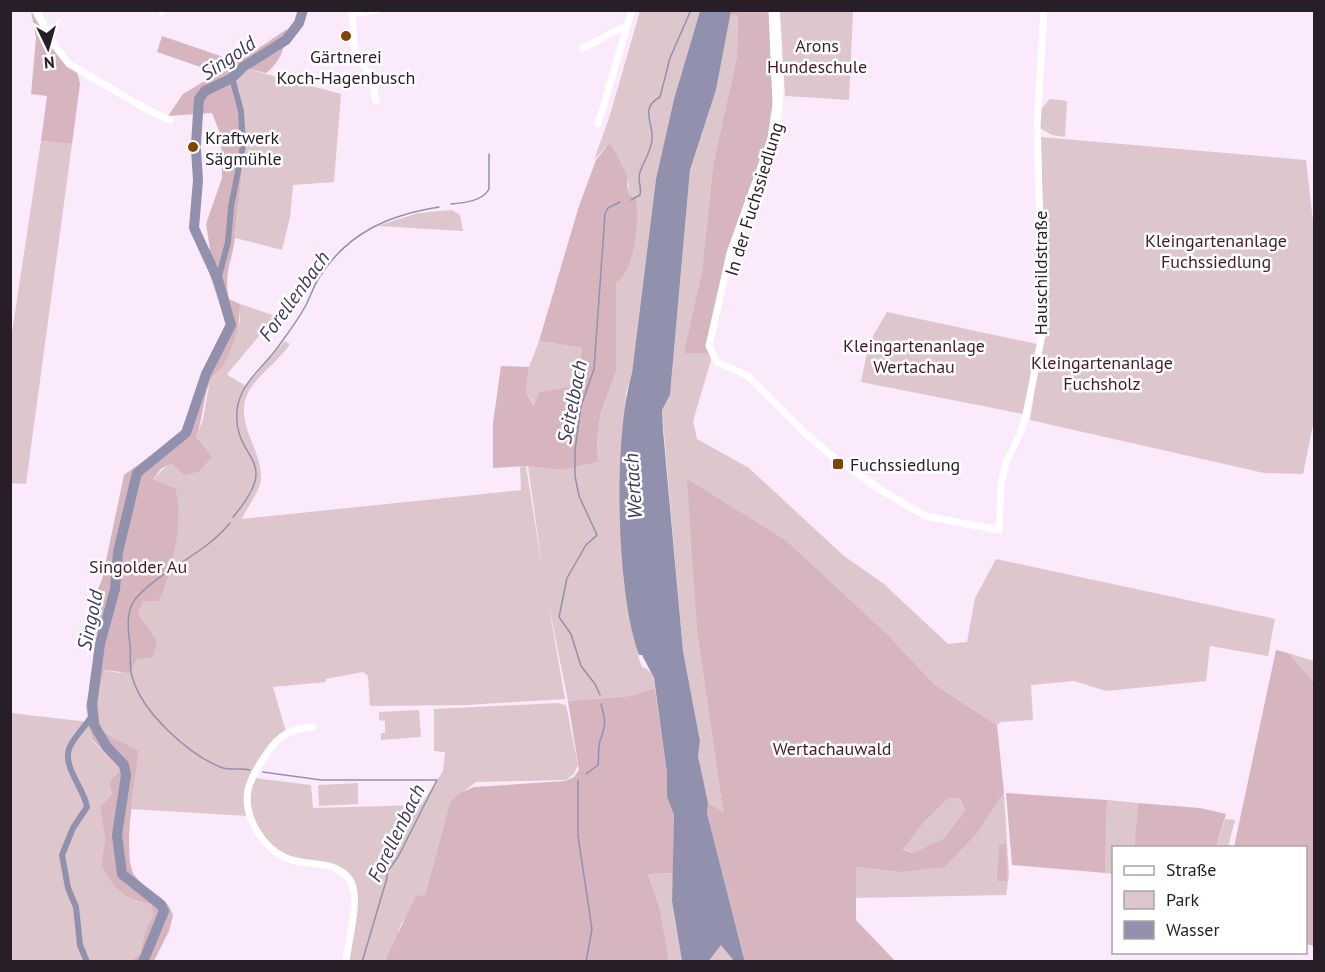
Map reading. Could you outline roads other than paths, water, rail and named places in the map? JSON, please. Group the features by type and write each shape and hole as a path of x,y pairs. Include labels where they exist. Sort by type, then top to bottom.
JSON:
{"street":[{"path":"36,10 55,46 69,64 170,120"},
{"path":"376,100 372,81 354,47 352,12 377,10"},
{"path":"598,124 632,10"},
{"name":"In der Fuchssiedlung","path":"774,10 776,104 771,139 730,253 709,346 717,362 748,376 832,456 884,492 925,516 999,530"},
{"name":"Hauschildstraße","path":"999,530 1000,484 1006,462 1020,434 1027,410 1043,330 1037,126 1044,10"},
{"path":"583,48 627,25"},
{"path":"313,728 286,732 277,740 252,778 248,802 254,825 267,845 288,859 335,867 352,883 354,898 346,962"}],"water":[{"name":"Wertach","path":"700,11 731,11 716,90 690,170 670,395 662,410 683,651 700,741 698,756 708,803 707,813 745,962 734,961 721,945 709,961 682,961 672,901 674,815 667,797 667,774 654,678 642,655 639,655 631,627 622,555 620,515 622,436 656,179 674,99"}],"waterway":[{"name":"Singold","path":"196,144 199,99 205,91 232,78 243,67 286,40 299,23 303,10"},
{"path":"631,200 640,195 639,175 651,144 650,106 660,97 670,58 691,10"},
{"path":"218,280 228,242 231,207 243,146 241,111 232,78"},
{"name":"Singold","path":"143,962 164,911 161,905 122,874 117,835 126,775 124,765 107,747 94,725 92,704 100,644 115,589 118,552 137,473 186,433 206,374 231,325 218,280 194,228 198,180 196,150"},
{"name":"Forellenbach","path":"451,204 473,201 486,193 489,189 489,154"},
{"name":"Seitelbach","path":"600,695 595,684 581,666 571,634 559,617 567,578 586,545 597,535 579,496 575,476 575,450 581,406 594,369 605,214 608,208 620,202"},
{"name":"Forellenbach","path":"233,517 248,497 255,482 256,470 253,460 238,427 239,400 247,384 289,332 300,316 320,276 344,248 357,237 387,221 439,207"},
{"path":"230,523 209,544 159,578 133,602 128,620 131,669 137,690 145,704 168,731 182,743 196,754 223,768 250,770"},
{"path":"586,774 598,765 599,743 605,723 601,704"},
{"path":"87,962 80,945 76,907 68,888 62,855 73,828 87,807 71,771 69,749 93,714"},
{"name":"Forellenbach","path":"263,772 321,780 437,780 398,857 387,872 362,962"},
{"path":"578,780 578,836 592,929 586,962"}],"place":[{"name":"Gärtnerei Koch-Hagenbusch","path":"346,36"},
{"name":"Kraftwerk Sägmühle","path":"193,147"},
{"name":"Fuchssiedlung","path":"838,464"}],"park label":[{"name":"Arons Hundeschule","path":"817,55"},
{"name":"Kleingartenanlage Fuchssiedlung","path":"1216,250"},
{"name":"Kleingartenanlage Wertachau","path":"914,355"},
{"name":"Kleingartenanlage Fuchsholz","path":"1102,372"},
{"name":"Singolder Au","path":"138,566"},
{"name":"Wertachauwald","path":"832,748"}]}
